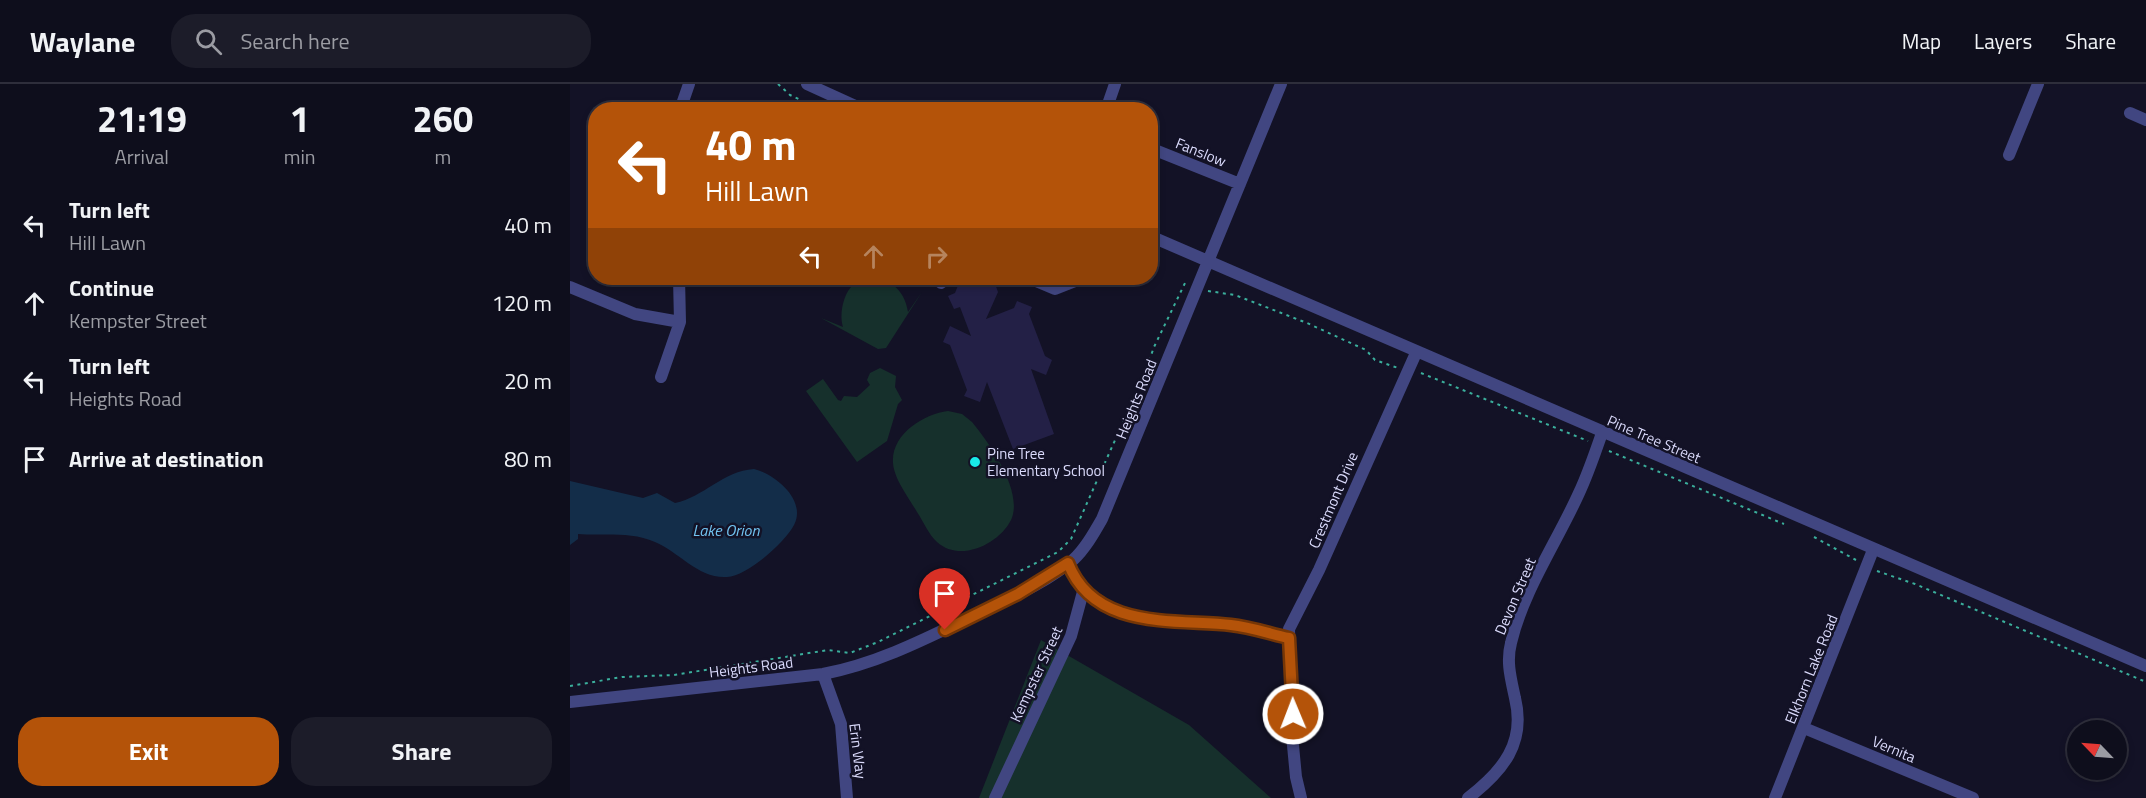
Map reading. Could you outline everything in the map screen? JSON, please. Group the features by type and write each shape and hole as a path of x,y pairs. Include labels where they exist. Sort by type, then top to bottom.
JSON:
{"street":[{"path":"683,102 689,84"},
{"path":"807,84 846,102"},
{"path":"1109,102 1115,84"},
{"name":"Heights Road","path":"570,702 823,674 859,666 908,647 1018,594 1068,563 1090,539 1102,519 1281,84"},
{"path":"2009,155 2038,84"},
{"path":"2130,113 2146,120"},
{"name":"Fanslow","path":"1158,151 1240,184"},
{"name":"Pine Tree Street","path":"1158,242 1416,353 1600,439 1874,550 2146,666"},
{"path":"661,377 680,322 679,285"},
{"path":"1046,285 1055,289 1065,285"},
{"path":"570,288 635,314 680,322"},
{"name":"Crestmont Drive","path":"1302,798 1294,764 1290,629 1319,570 1416,353"},
{"name":"Devon Street","path":"1468,798 1495,774 1509,756 1516,741 1518,708 1510,678 1510,645 1517,622 1581,491 1600,439"},
{"name":"Elkhorn Lake Road","path":"1775,798 1874,550"},
{"path":"1068,563 1075,581 1119,612 1138,618 1172,623 1232,625 1289,638"},
{"name":"Kempster Street","path":"995,798 1071,636 1084,588"},
{"name":"Erin Way","path":"823,674 841,724 847,798"},
{"name":"Vernita","path":"1804,728 1973,798"}],"path":[{"path":"778,84 790,95 805,102"},
{"path":"570,686 622,677 674,675 828,650 850,653 945,611 1058,552 1071,539 1185,280 1209,291 1234,295 1307,323 1366,350 1375,360 1438,380 1600,439 1785,524"},
{"path":"1810,535 1867,567 1915,584 2146,682"}],"green space":[{"path":"853,285 892,285 902,294 908,312 922,292 886,348 878,349 821,318 843,327 841,317 843,305"},
{"path":"880,368 896,376 895,387 902,400 898,404 887,441 857,462 806,391 823,379 838,400 841,401 844,396 857,397 870,385 867,380 870,373"},
{"path":"948,411 962,414 979,431 996,455 1013,496 1014,509 1005,529 988,543 967,551 946,548 934,539 902,488 893,463 897,443 911,427 929,416"},
{"path":"1041,640 1189,725 1271,798 979,798"}],"water":[{"name":"Lake Orion","path":"754,469 771,476 787,490 793,498 797,516 794,525 774,549 755,565 736,575 727,577 707,574 664,546 636,536 578,534 578,539 570,545 570,481 643,498 657,493 675,503 733,474"}],"building":[{"path":"958,285 996,285 998,292 986,319 1014,308 1017,301 1032,307 1029,314 1045,356 1052,360 1046,375 1031,369 1054,434 1013,449 987,382 980,402 964,396 967,390 950,345 943,342 950,326 971,336 960,307 954,309 948,296 955,293"}],"place":[{"name":"Pine Tree Elementary School","path":"975,462"}],"route":[{"path":"945,630 1050,577 1068,563 1075,581 1102,603 1119,612 1138,618 1172,623 1252,628 1289,638 1293,714"}]}
